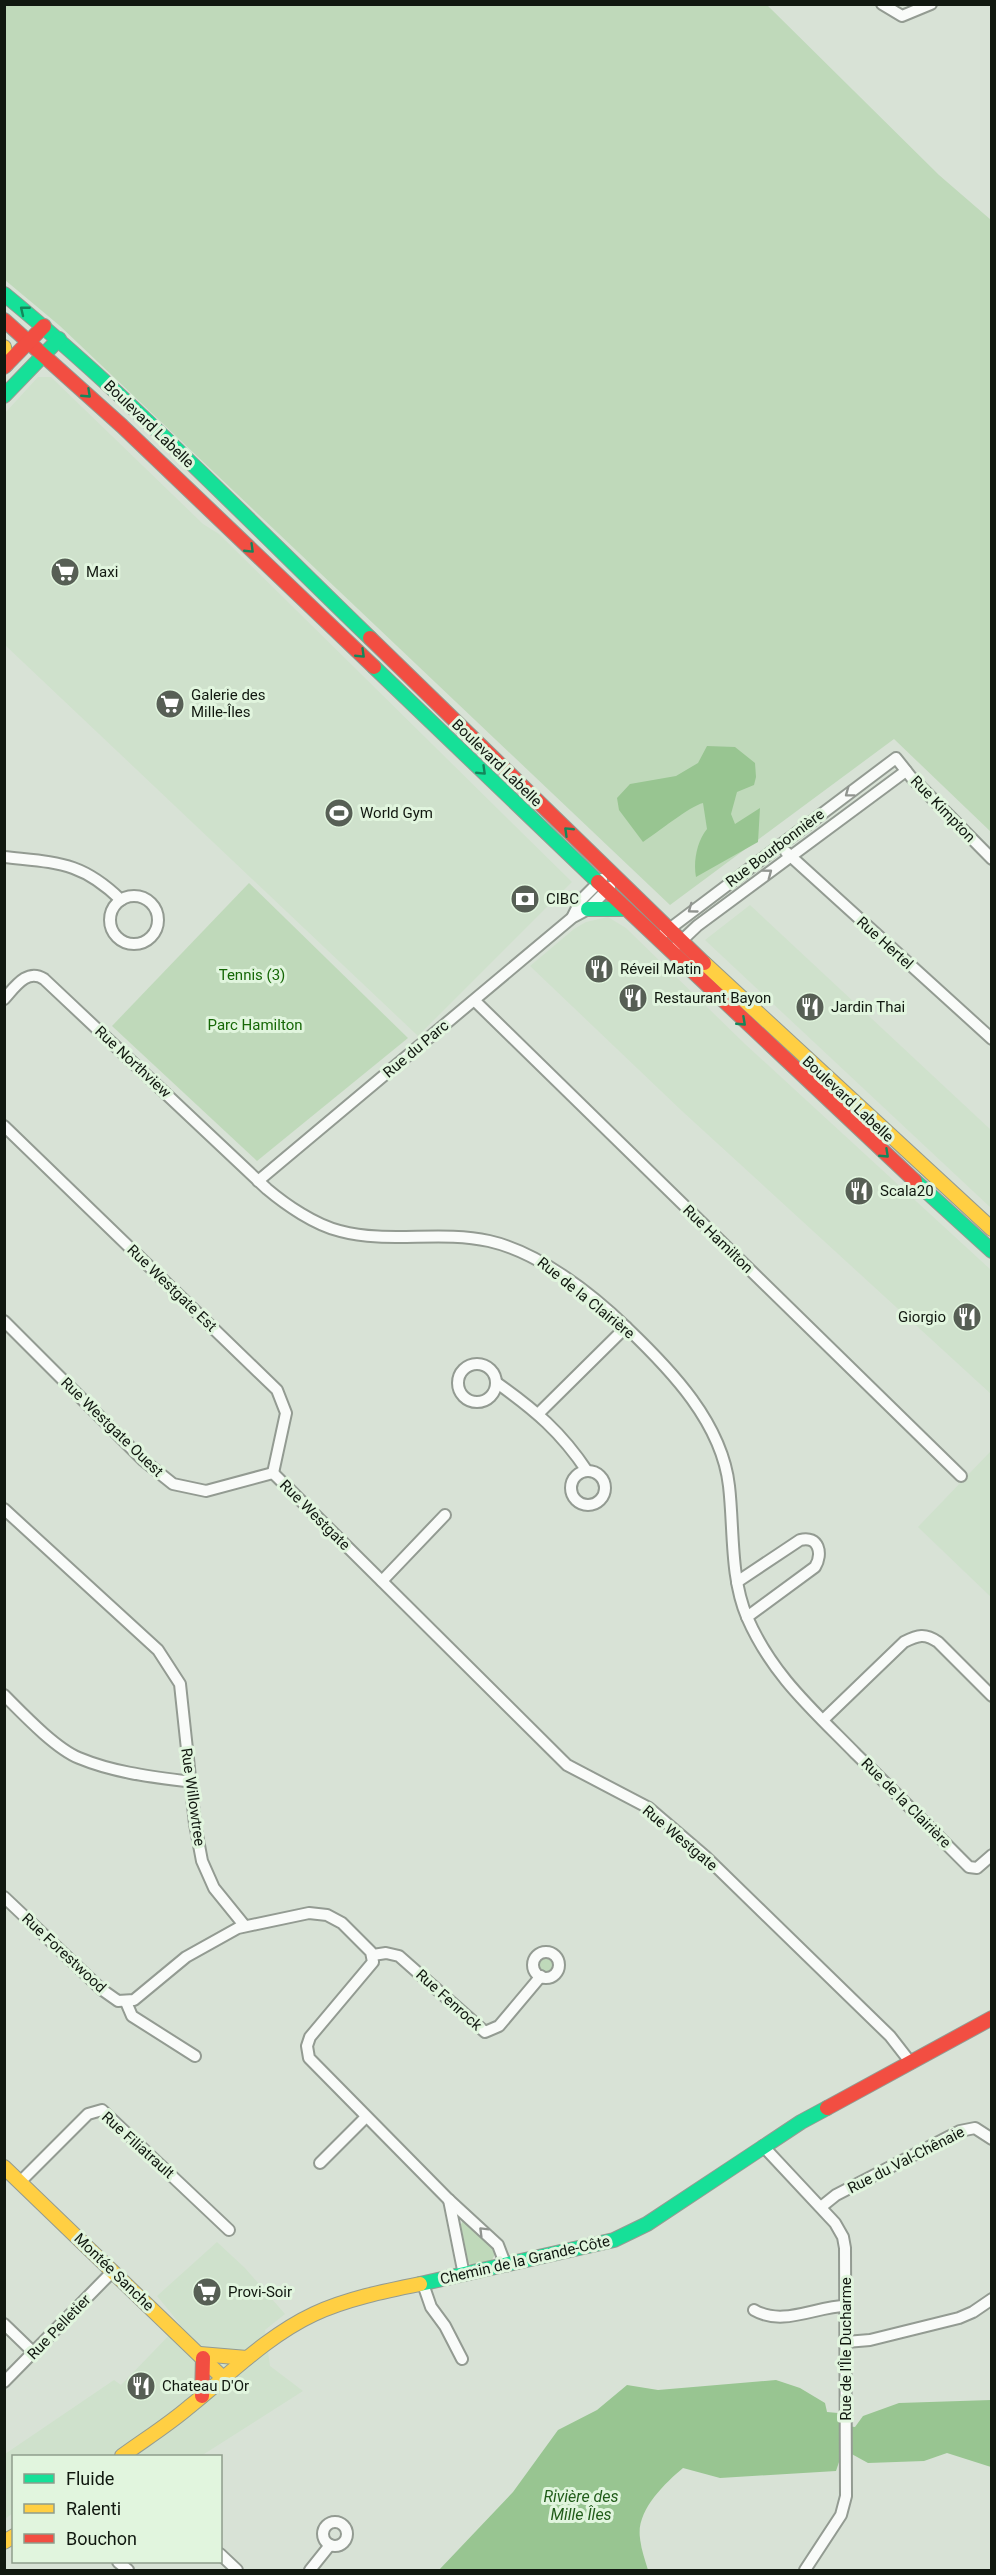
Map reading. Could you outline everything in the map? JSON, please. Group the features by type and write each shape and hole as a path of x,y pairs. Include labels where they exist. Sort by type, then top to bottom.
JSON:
{"main road":[{"name":"Boulevard Labelle","path":"4,294 59,339 834,1086 992,1229"},
{"name":"Boulevard Labelle","path":"4,321 44,354 330,624 669,952 992,1251"},
{"path":"5,366 44,326"},
{"path":"4,396 59,339"},
{"path":"4,347 5,366"},
{"path":"588,909 624,909"},
{"name":"Chemin de la Grande-Côte","path":"125,2455 288,2328 315,2313 370,2295 587,2248 626,2235 657,2218 763,2146 827,2107 992,2018"},
{"name":"Montée Sanche","path":"4,2167 223,2378"},
{"path":"202,2396 201,2356 248,2358"}],"street":[{"path":"882,4 902,16 931,4"},
{"name":"Rue Kimpton","path":"896,758 992,858"},
{"name":"Rue Bourbonnière","path":"657,940 669,928 896,758"},
{"name":"Rue Bourbonnière","path":"669,952 681,940 790,856 906,771"},
{"name":"Rue Hertel","path":"780,845 992,1039"},
{"path":"4,857 65,864 102,881 122,900"},
{"name":"Rue du Parc","path":"258,1181 475,1001 573,916 588,909 602,887 614,875"},
{"name":"Rue du Parc","path":"573,916 581,900 602,887"},
{"path":"138,897 146,900 155,909 157,926 153,934 143,942 123,942 112,930 110,915 122,900 138,897"},
{"name":"Rue Northview","path":"4,999 27,976 38,975 44,979 258,1181"},
{"name":"Rue Hamilton","path":"475,1001 961,1476"},
{"name":"Rue Westgate Est","path":"4,1126 278,1390 286,1413 273,1473"},
{"name":"Rue de la Clairière","path":"258,1181 284,1202 339,1231 380,1236 422,1235 489,1241 539,1258 626,1327 701,1412 723,1458 729,1484 737,1582 747,1617 776,1672 969,1867 977,1868 992,1855"},
{"name":"Rue Westgate Ouest","path":"4,1321 143,1460 173,1484 206,1491 273,1473"},
{"path":"539,1413 626,1327"},
{"path":"497,1383 539,1413 568,1442 587,1471"},
{"name":"Rue Westgate","path":"273,1473 567,1766 649,1808 705,1856 890,2036 912,2063"},
{"name":"Rue Willowtree","path":"4,1509 158,1650 180,1684 182,1727 192,1782 195,1824 207,1875 219,1895 244,1925"},
{"path":"382,1581 445,1515"},
{"path":"737,1582 800,1540 807,1538 819,1549 820,1559 815,1568 747,1617"},
{"path":"823,1720 904,1642 919,1635 930,1636 938,1642 992,1696"},
{"path":"4,1695 32,1723 77,1758 120,1772 192,1782"},
{"name":"Rue Forestwood","path":"4,1897 101,1989 118,2001 126,2002 132,2016 195,2056"},
{"path":"126,2002 147,1992 194,1952 244,1925 309,1913 327,1915 353,1932 373,1955 372,1965 310,2037 306,2050 318,2070 498,2246 506,2266"},
{"name":"Rue Fenrock","path":"373,1955 386,1953 399,1956 484,2032 499,2026 541,1976"},
{"name":"Rue Filiatrault","path":"20,2182 88,2114 102,2110 229,2229"},
{"path":"320,2163 366,2116"},
{"name":"Rue du Val-Chênaie","path":"821,2207 836,2195 960,2131 975,2128 992,2139"},
{"name":"Rue de l'Île Ducharme","path":"763,2146 821,2207 838,2228 844,2242 846,2454 843,2509 805,2571"},
{"path":"448,2199 464,2275"},
{"name":"Rue Pelletier","path":"4,2382 113,2271"},
{"path":"423,2284 431,2307 445,2326 462,2359"},
{"path":"846,2342 870,2340 959,2318 992,2299"},
{"path":"754,2310 769,2316 782,2317 846,2306"},
{"path":"4,2324 34,2352"},
{"path":"310,2571 330,2545"},
{"path":"222,2556 237,2571"}],"shaded area":[{"path":"38,377 51,377 203,524 219,534 572,882 418,1036 5,645 5,413"},
{"path":"750,905 991,1130 991,1208 705,940"},
{"path":"608,917 626,928 745,1044 991,1270 991,1394 682,1111 530,966 574,929 586,922"},
{"path":"991,1451 991,1597 918,1527"},
{"path":"217,2242 245,2268 285,2314 265,2330 270,2366 303,2391 203,2455 12,2455 12,2514 5,2519 5,2454 114,2380 121,2385 180,2324 157,2296"}],"green space":[{"path":"5,5 767,5 939,175 991,220 991,832 894,739 670,905 60,326 5,280"},
{"name":"Parc Hamilton","path":"249,883 408,1038 257,1161 112,1026"},
{"path":"543,1956 549,1956 554,1964 552,1970 543,1972 538,1967 538,1961"},
{"path":"464,2220 493,2245 495,2254 492,2260 474,2265 468,2263 460,2235 461,2224"}],"water":[{"path":"707,746 735,747 755,763 754,785 737,792 731,814 735,824 760,808 758,842 696,877 697,852 707,829 703,803 682,814 643,842 619,810 617,798 630,784 676,776 698,763"},
{"name":"Rivière des Mille Îles","path":"776,2380 800,2388 825,2403 827,2412 838,2413 840,2425 855,2427 863,2416 899,2403 991,2400 991,2467 947,2453 924,2461 868,2463 848,2452 841,2456 836,2471 720,2478 683,2468 660,2490 642,2518 640,2538 648,2570 439,2570 513,2492 558,2430 597,2410 627,2385 658,2390"}],"traffic: fast":[{"path":"4,294 52,334 145,419 370,638"},
{"path":"4,396 59,339"},
{"path":"374,667 598,882"},
{"path":"588,909 624,909"},
{"path":"915,1181 992,1251"},
{"path":"420,2284 614,2240 647,2224 801,2122 827,2108"}],"traffic: slow":[{"path":"4,347 6,365"},
{"path":"704,963 992,1229"},
{"path":"4,2167 223,2378"},
{"path":"123,2455 181,2414 264,2345 297,2323 352,2300 420,2284"},
{"path":"200,2354 247,2358"},
{"path":"4,2542 12,2537"}],"traffic: jam":[{"path":"4,320 122,426 374,667"},
{"path":"4,367 44,326"},
{"path":"370,638 704,963"},
{"path":"598,882 915,1181"},
{"path":"827,2108 992,2018"},
{"path":"202,2396 203,2358"}],"place":[{"name":"Maxi","path":"65,572"},
{"name":"Galerie des Mille-Îles","path":"170,704"},
{"name":"World Gym","path":"339,813"},
{"name":"CIBC","path":"525,899"},
{"name":"Réveil Matin","path":"599,969"},
{"name":"Restaurant Bayon","path":"633,998"},
{"name":"Jardin Thai","path":"810,1007"},
{"name":"Scala20","path":"859,1191"},
{"name":"Giorgio","path":"967,1317"},
{"name":"Provi-Soir","path":"207,2292"},
{"name":"Chateau D'Or","path":"141,2386"}],"park label":[{"name":"Tennis (3)","path":"252,975"}]}
